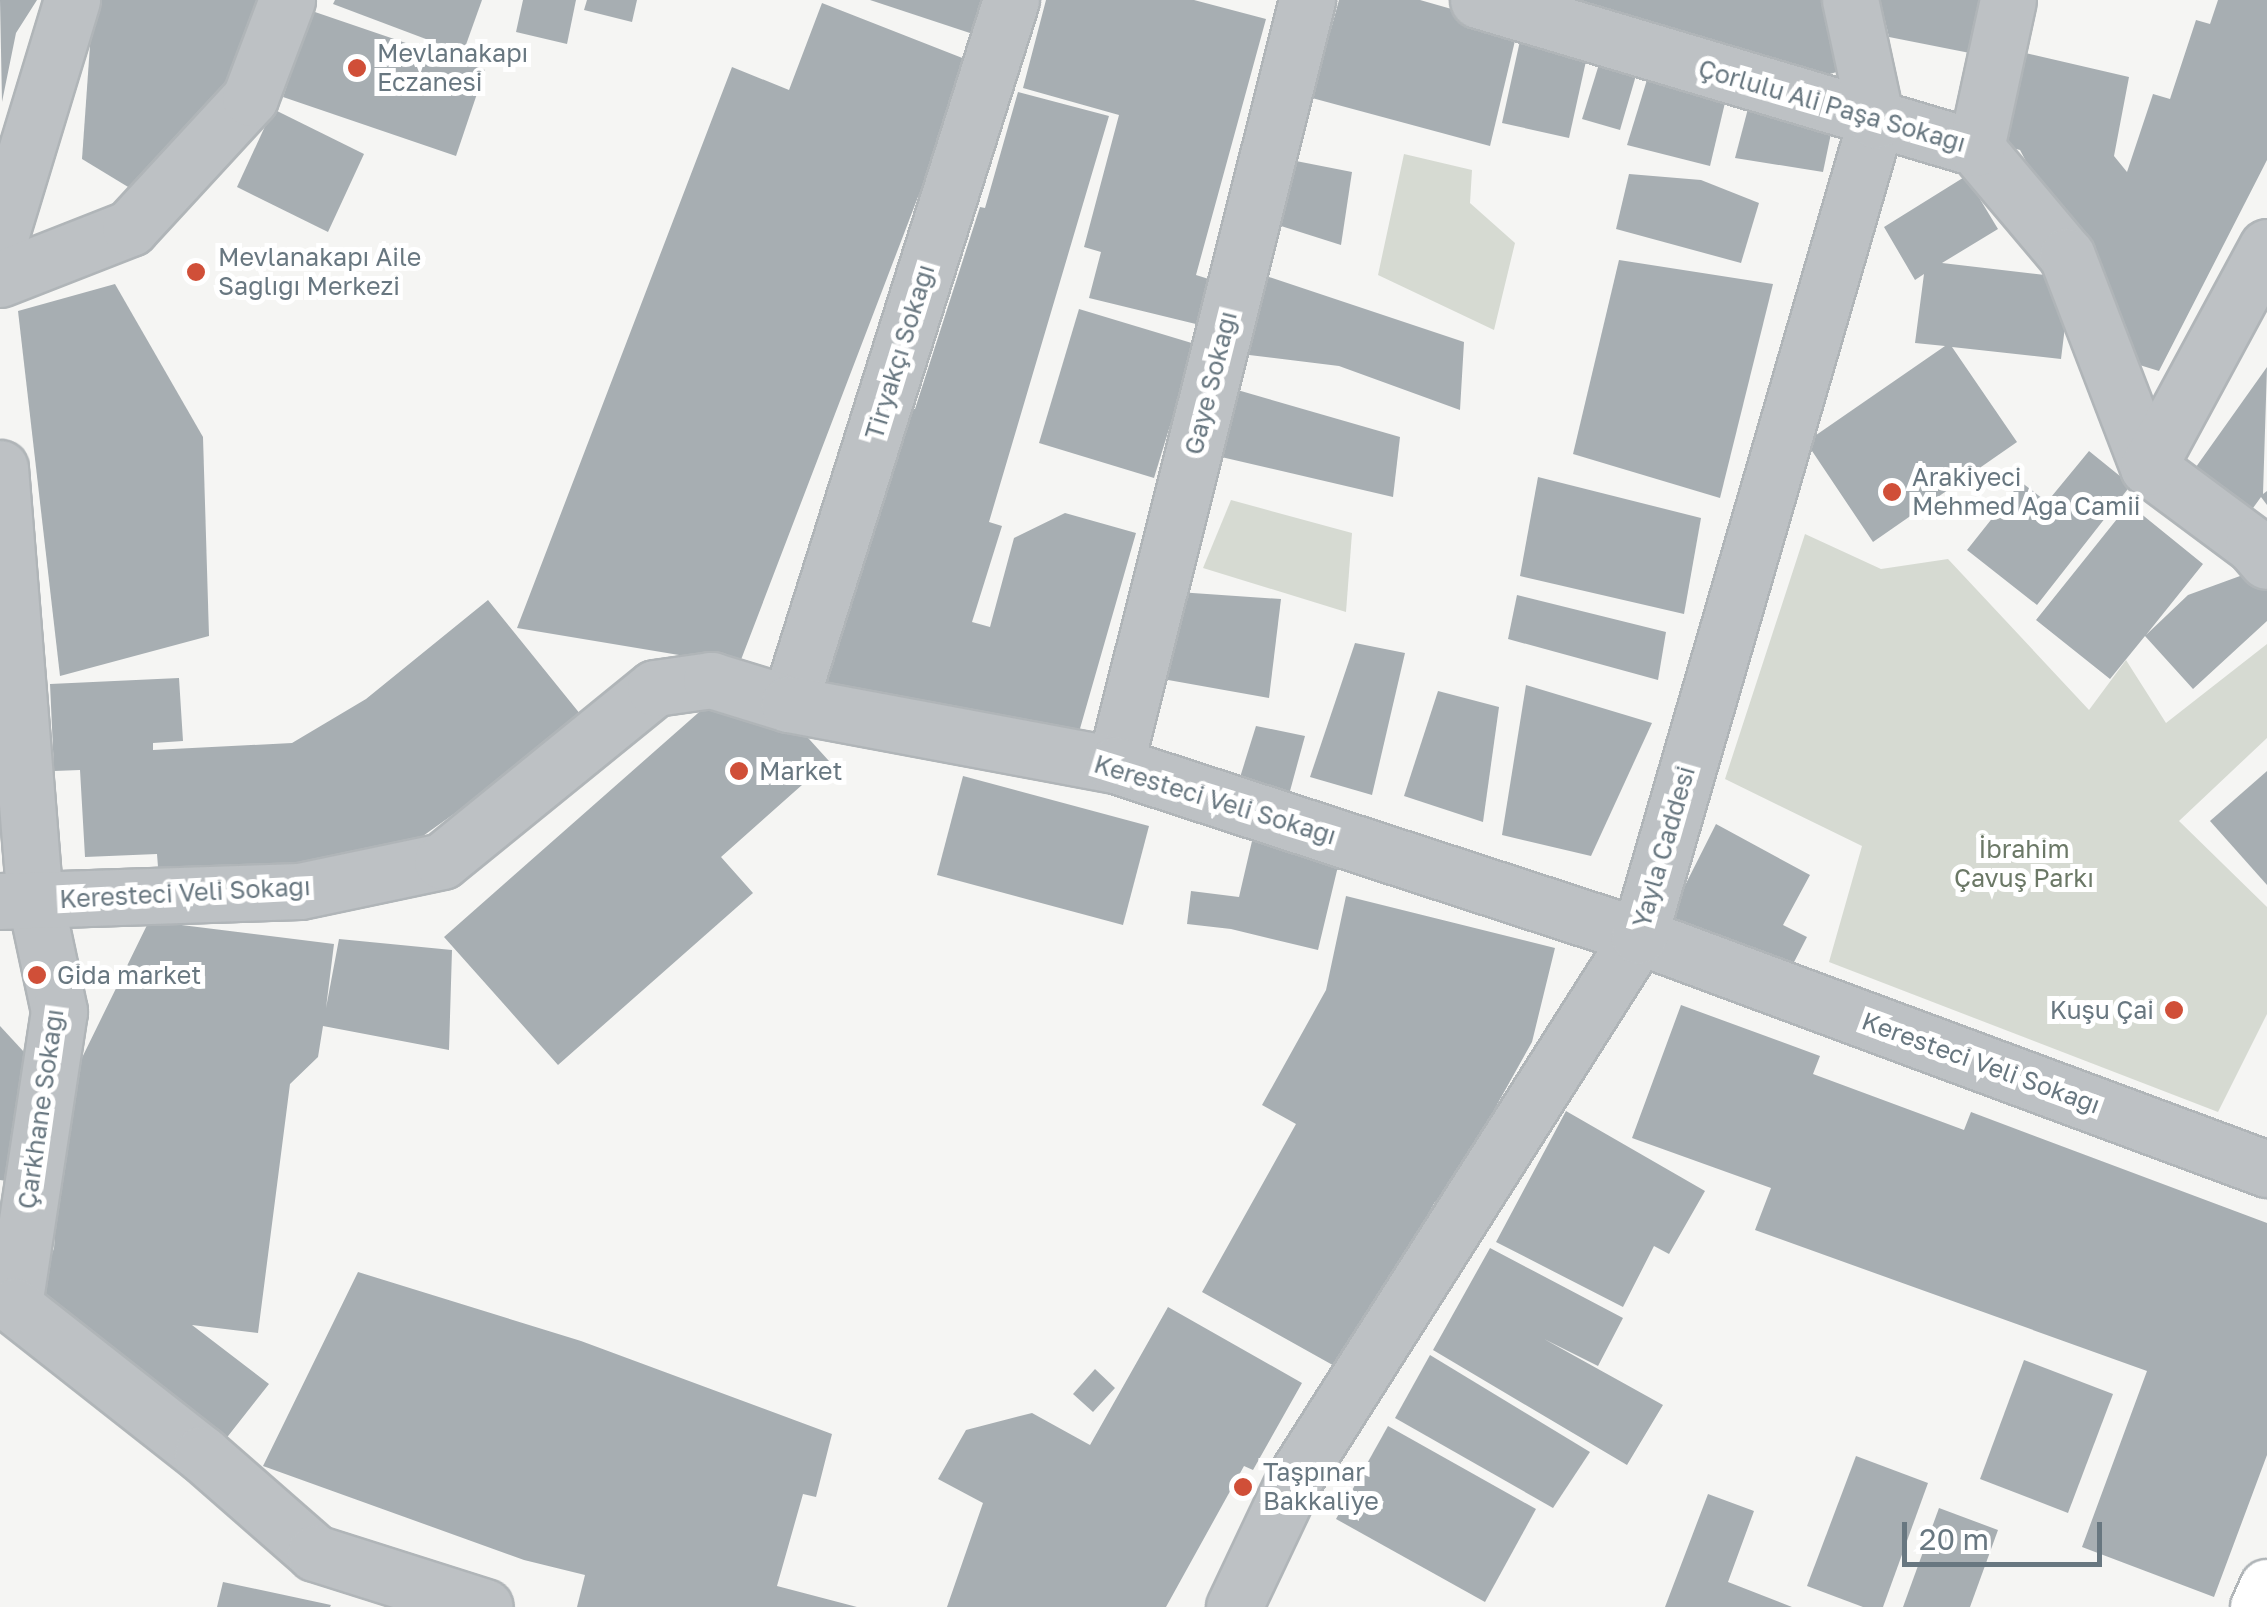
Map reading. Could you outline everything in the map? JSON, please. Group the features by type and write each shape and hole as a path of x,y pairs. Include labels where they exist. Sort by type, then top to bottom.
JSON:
{"street":[{"path":"0,237 72,0"},
{"path":"0,279 130,228 250,98 287,0"},
{"name":"Tiryakçı Sokağı","path":"789,704 1011,0"},
{"name":"Gaye Sokağı","path":"1115,765 1307,0"},
{"name":"Çorlulu Ali Paşa Sokağı","path":"1478,0 1976,148 2067,256 2148,467"},
{"path":"1850,0 1876,120"},
{"path":"1976,148 2008,0"},
{"name":"Yayla Caddesi","path":"1234,1607 1295,1478 1638,936 1876,120"},
{"path":"2267,247 2148,467 2253,545 2267,561"},
{"name":"Çarkhane Sokağı","path":"0,468 17,900 59,1011 14,1306 202,1454 315,1553 484,1607"},
{"name":"Keresteci Veli Sokağı","path":"17,900 300,891 442,861 655,688 711,680 789,704 1115,765 1638,936 2267,1169"},
{"path":"2258,1607 2267,1587"}],"green space":[{"path":"1404,154 1472,170 1470,203 1515,243 1494,330 1378,275"},
{"path":"1231,500 1352,533 1346,612 1203,568"},
{"name":"İbrahim Çavuş Parkı","path":"1805,534 1881,569 1948,559 2089,710 2126,660 2166,723 2267,644 2267,738 2179,821 2267,907 2267,1014 2218,1112 1829,962 1862,846 1725,779"}],"building":[{"path":"0,0 37,0 16,33 2,102"},
{"path":"99,0 274,0 244,69 138,193 82,159 91,31"},
{"path":"335,0 482,0 463,53 333,4"},
{"path":"523,0 576,0 567,44 516,32"},
{"path":"587,0 637,0 632,22 584,10"},
{"path":"870,0 991,0 979,36"},
{"path":"1046,0 1194,0 1266,19 1196,275 1215,281 1204,326 1089,298 1101,252 1084,247 1119,115 1023,88"},
{"path":"1339,0 1420,0 1518,28 1490,146 1312,98"},
{"path":"1534,0 1838,0 1857,66 1806,81"},
{"path":"1880,0 1996,0 1985,56 1889,37"},
{"path":"2218,0 2267,0 2267,160 2159,371 2133,363 2020,150 1992,142 2008,49 2129,77 2114,156 2127,172 2153,94 2170,99 2196,20 2210,24"},
{"path":"822,3 970,61 739,665 517,628 732,67 789,90"},
{"path":"312,11 485,70 456,156 283,97"},
{"path":"1521,36 1588,52 1569,138 1502,123"},
{"path":"1600,61 1637,72 1620,130 1582,119"},
{"path":"1650,70 1728,90 1710,166 1627,145"},
{"path":"1018,92 1109,116 989,522 1002,526 972,622 990,627 1014,538 1065,513 1136,533 1067,774 822,699 911,408 915,409 980,207 985,208"},
{"path":"1750,101 1834,119 1823,172 1735,158"},
{"path":"273,109 364,154 328,232 237,187"},
{"path":"1296,161 1352,172 1341,245 1281,226"},
{"path":"1629,174 1701,180 1759,203 1741,263 1616,229"},
{"path":"1966,176 1998,229 1942,263 2071,278 2061,359 1952,347 2017,442 1873,542 1806,442 1945,346 1915,343 1924,274 1915,280 1884,227"},
{"path":"1619,260 1773,284 1720,498 1573,454"},
{"path":"1263,275 1464,342 1460,410 1339,366 1241,354"},
{"path":"115,284 203,437 209,636 60,676 18,311"},
{"path":"1079,309 1195,344 1154,478 1039,443"},
{"path":"2267,367 2263,494 2267,491 2267,505 2261,497 2248,515 2191,474"},
{"path":"1234,389 1400,437 1393,497 1217,456"},
{"path":"2089,451 2131,485 2037,605 1967,550 2021,482 2047,502"},
{"path":"1538,477 1701,518 1684,614 1520,576"},
{"path":"2129,504 2203,564 2146,635 2188,595 2251,572 2267,589 2267,621 2193,689 2145,636 2110,679 2036,620"},
{"path":"1178,592 1281,599 1269,698 1157,678"},
{"path":"1517,595 1666,632 1658,680 1508,639"},
{"path":"488,600 585,720 374,871 159,880 157,854 85,857 80,770 54,771 50,684 179,678 183,741 153,743 153,750 292,743 366,699"},
{"path":"1355,643 1405,653 1372,795 1310,777"},
{"path":"1526,685 1652,723 1591,856 1502,835"},
{"path":"1438,691 1499,707 1483,822 1404,796"},
{"path":"706,706 790,718 829,761 721,857 753,893 558,1065 444,937"},
{"path":"1256,726 1305,736 1287,802 1237,787"},
{"path":"2267,771 2267,885 2210,821"},
{"path":"963,776 1149,826 1123,925 937,875"},
{"path":"1716,824 1810,875 1783,925 1807,937 1778,993 1659,937"},
{"path":"1252,841 1339,862 1318,950 1231,929 1187,924 1191,891 1239,897"},
{"path":"1346,896 1555,948 1532,1042 1441,1205 1435,1202 1338,1368 1202,1292 1296,1124 1262,1105 1326,990"},
{"path":"149,921 334,944 326,1008 339,939 452,950 449,1050 323,1026 318,1057 290,1084 258,1333 192,1325 269,1384 221,1445 36,1301 54,1248 58,1185 52,1119"},
{"path":"1681,1005 1820,1056 1813,1074 1964,1130 1971,1112 2267,1223 2267,1455 2214,1597 2082,1547 2147,1371 1755,1230 1771,1188 1632,1138"},
{"path":"0,1026 36,1065 14,1182 0,1180"},
{"path":"1566,1111 1705,1191 1669,1254 1654,1246 1623,1307 1496,1242"},
{"path":"1490,1248 1623,1318 1598,1366 1544,1339 1663,1405 1627,1465 1433,1350"},
{"path":"358,1272 581,1341 832,1434 816,1497 803,1494 777,1586 857,1607 577,1607 585,1575 524,1560 263,1466"},
{"path":"1168,1307 1302,1383 1253,1470 1244,1466 1166,1607 947,1607 983,1503 938,1479 966,1430 1032,1413 1090,1445"},
{"path":"1430,1355 1590,1452 1553,1508 1395,1418"},
{"path":"2024,1360 2113,1394 2068,1513 1980,1479"},
{"path":"1095,1369 1115,1388 1093,1412 1073,1394"},
{"path":"1388,1426 1536,1509 1485,1602 1336,1519"},
{"path":"1856,1456 1928,1483 1883,1607 1863,1607 1807,1586"},
{"path":"1708,1494 1754,1511 1728,1582 1792,1607 1665,1607"},
{"path":"1939,1508 1998,1530 1970,1607 1903,1607"},
{"path":"223,1582 331,1605 217,1607"}],"place":[{"name":"Mevlanakapı Eczanesi","path":"357,68"},
{"name":"Mevlanakapı Aile Sağlığı Merkezi","path":"196,272"},
{"name":"Arakiyeci Mehmed Ağa Camii","path":"1892,492"},
{"name":"Market","path":"739,771"},
{"name":"Gida market","path":"37,975"},
{"name":"Kuşu Çai","path":"2174,1010"},
{"name":"Taşpınar Bakkaliye","path":"1243,1487"}]}
